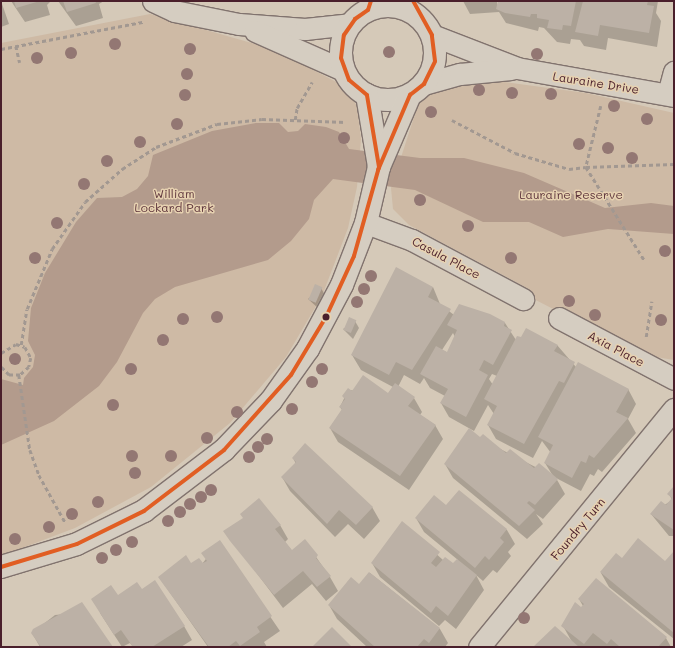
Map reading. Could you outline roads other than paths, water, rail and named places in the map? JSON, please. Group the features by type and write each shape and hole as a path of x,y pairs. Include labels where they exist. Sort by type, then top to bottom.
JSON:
{"street":[{"path":"154,1 174,12 239,24 306,29 350,24"},
{"path":"1,567 31,560 111,529 144,511 224,450 271,401 308,349 342,285 366,222 372,201 380,155 417,89 435,61 432,35 416,9 389,5 369,5 350,24 341,46 343,70"},
{"path":"239,24 343,70 357,89 367,95 389,100 417,89"},
{"name":"Lauraine Drive","path":"432,35 518,68 671,95"},
{"name":"Lauraine Drive","path":"417,89 460,74 518,68"},
{"path":"671,95 674,72"},
{"path":"367,95 380,155"},
{"name":"Casula Place","path":"366,222 412,240 523,299"},
{"name":"Axia Place","path":"559,318 674,379"},
{"name":"Foundry Turn","path":"479,647 674,409"}],"park label":[{"name":"Lauraine Reserve","path":"571,195"},
{"name":"William Lockard Park","path":"174,201"}]}
